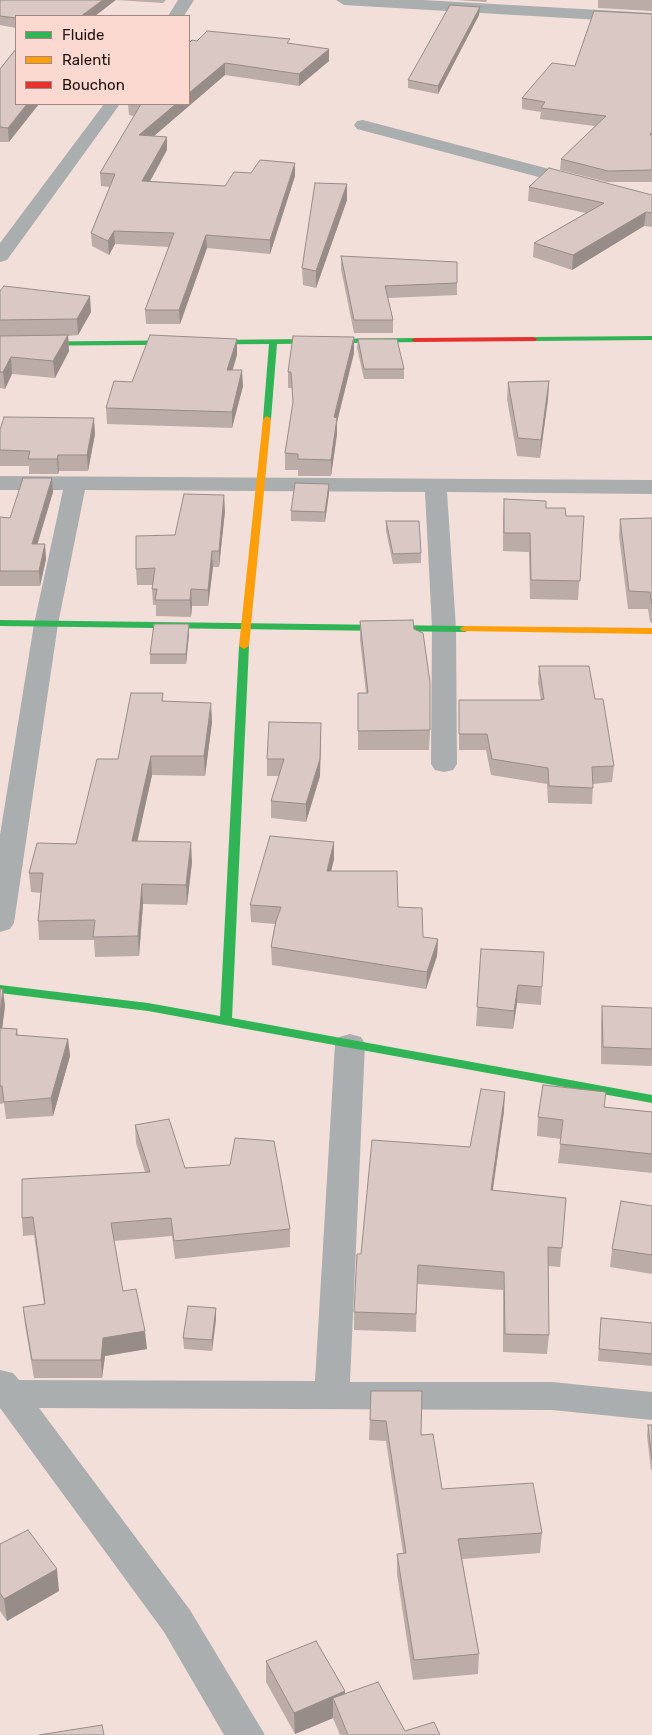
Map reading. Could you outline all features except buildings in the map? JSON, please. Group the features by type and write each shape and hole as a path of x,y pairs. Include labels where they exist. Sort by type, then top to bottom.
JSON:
{"street":[{"path":"177,15 186,0"},
{"path":"344,0 652,18"},
{"path":"0,256 111,105"},
{"path":"363,125 652,202"},
{"path":"0,344 273,343 652,338"},
{"path":"226,1021 245,626 261,485 273,343"},
{"path":"0,483 652,487"},
{"path":"0,922 46,624 75,484"},
{"path":"436,486 444,628 444,764"},
{"path":"0,623 652,631"},
{"path":"0,989 148,1007 652,1099"},
{"path":"332,1393 350,1044"},
{"path":"5,1387 552,1396 652,1406"},
{"path":"5,1387 177,1621 245,1735"}],"traffic: fast":[{"path":"533,339 652,338"},
{"path":"0,344 415,340"},
{"path":"267,419 273,343"},
{"path":"0,623 465,629"},
{"path":"226,1021 244,646"},
{"path":"0,989 148,1007 652,1099"}],"traffic: slow":[{"path":"244,646 267,419"},
{"path":"465,629 652,631"}],"traffic: jam":[{"path":"415,340 533,339"}]}
